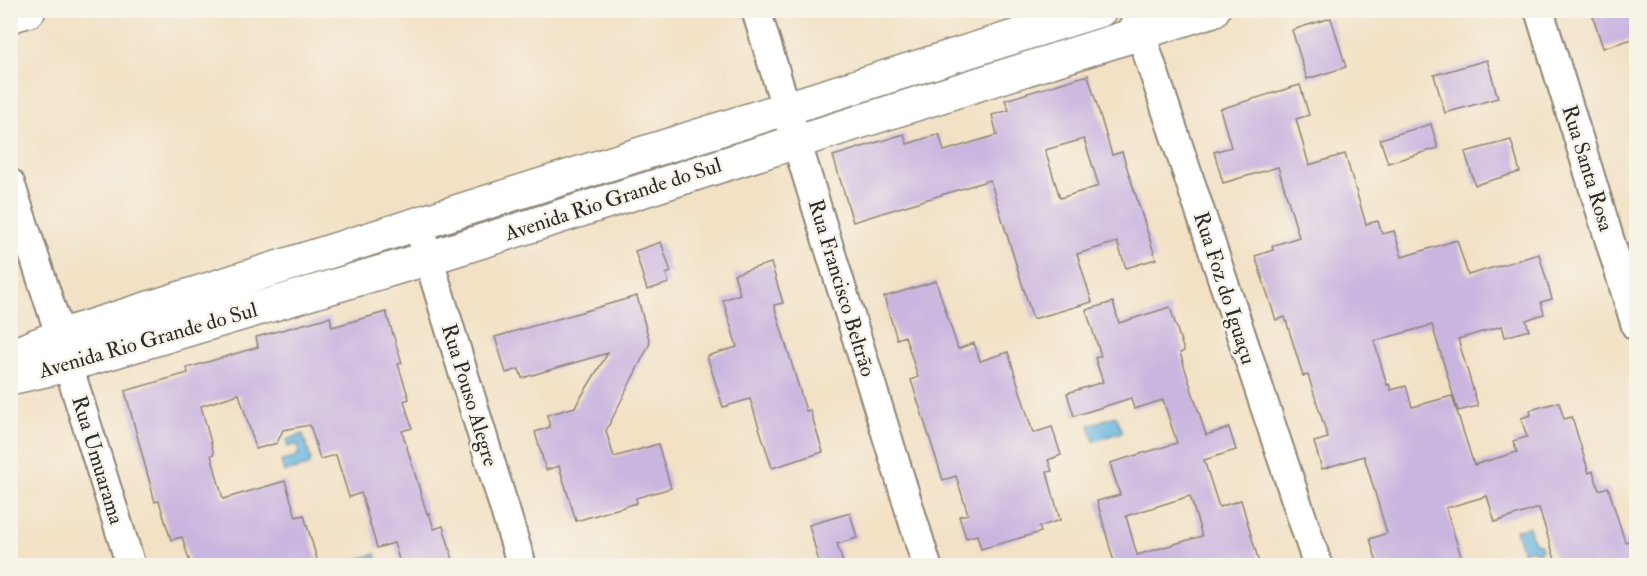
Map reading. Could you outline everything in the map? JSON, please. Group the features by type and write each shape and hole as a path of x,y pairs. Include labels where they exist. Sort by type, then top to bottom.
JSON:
{"street":[{"path":"10,16 29,10"},
{"name":"Rua Francisco Beltrão","path":"756,10 927,566"},
{"name":"Avenida Rio Grande do Sul","path":"10,378 64,351 418,224 1100,10"},
{"name":"Avenida Rio Grande do Sul","path":"10,356 64,351 429,258 797,141 1137,22 1213,10"},
{"name":"Rua Santa Rosa","path":"1539,10 1636,326"},
{"name":"Rua Foz do Iguaçu","path":"1137,22 1318,566"},
{"name":"Rua Umuarama","path":"10,183 131,566"},
{"name":"Rua Pouso Alegre","path":"418,224 522,566"}],"water":[{"path":"1116,416 1122,432 1094,441 1089,425"},
{"path":"303,434 311,460 308,466 284,472 281,461 295,458 299,452 297,444 288,447 286,440"},
{"path":"1529,527 1534,543 1540,544 1542,548 1539,553 1530,549 1523,552 1516,530"},
{"path":"376,554 379,565 349,565 348,562"}],"building":[{"path":"1591,10 1636,10 1636,38 1603,48"},
{"path":"1331,18 1346,67 1307,79 1292,30"},
{"path":"1487,60 1498,98 1445,113 1434,75"},
{"path":"1088,75 1112,155 1122,152 1156,259 1126,268 1117,242 1077,254 1092,302 1033,319 990,180 853,222 833,156 904,134 907,144 939,134 944,151 997,135 992,115 1009,110 1005,100","holes":["1084,139 1099,186 1060,198 1045,150"]},
{"path":"1300,85 1309,115 1296,119 1309,165 1345,154 1366,224 1378,221 1382,234 1394,231 1402,257 1457,240 1468,275 1539,254 1552,299 1541,302 1544,314 1526,320 1529,330 1505,337 1502,326 1458,339 1478,406 1458,411 1432,325 1374,341 1387,385 1389,384 1391,390 1406,386 1412,407 1452,396 1474,465 1517,452 1513,441 1527,437 1521,418 1531,415 1530,410 1559,402 1564,419 1572,417 1589,473 1593,471 1599,490 1608,487 1625,542 1636,538 1636,566 1557,566 1539,508 1495,522 1487,496 1446,508 1464,566 1378,566 1370,539 1387,533 1364,456 1322,469 1314,442 1328,438 1308,375 1303,376 1285,317 1276,320 1255,256 1273,250 1272,246 1299,237 1278,167 1223,183 1214,152 1231,147 1220,109"},
{"path":"1431,124 1438,148 1388,163 1380,139"},
{"path":"1511,140 1520,172 1475,185 1465,152"},
{"path":"661,242 671,272 666,274 669,283 647,290 635,251"},
{"path":"771,263 783,303 774,305 806,411 810,410 823,452 772,468 750,399 723,407 707,356 737,347 723,300 740,294 734,274"},
{"path":"936,281 958,349 974,343 980,361 1008,352 1033,433 1052,427 1061,455 1048,460 1052,471 1047,472 1060,520 1039,527 1041,532 981,549 977,535 966,538 959,516 968,514 956,476 943,480 911,380 918,377 905,336 897,339 884,297"},
{"path":"637,296 650,343 606,431 614,457 658,444 671,488 636,498 637,503 576,521 559,466 546,470 535,432 550,427 547,415 575,407 608,353 522,378 519,369 506,373 495,337"},
{"path":"1113,302 1119,323 1170,307 1184,351 1180,353 1206,435 1229,428 1236,450 1204,460 1219,507 1241,500 1260,566 1115,566 1097,501 1120,495 1110,463 1177,443 1163,400 1134,409 1131,398 1074,416 1067,393 1103,382 1095,358 1101,356 1086,310","holes":["1190,496 1202,536 1137,555 1126,516"]},
{"path":"386,312 402,363 398,364 409,399 404,401 412,428 402,431 427,514 429,513 434,529 443,526 455,566 401,566 394,543 377,548 361,493 349,497 336,455 320,459 310,425 283,430 277,443 256,449 239,394 201,406 223,499 285,481 296,517 304,515 319,566 191,566 182,537 171,540 159,501 155,502 125,391 188,373 187,368 258,347 256,337 330,317 332,327"},
{"path":"850,513 857,538 837,544 844,566 820,566 809,525"}]}
